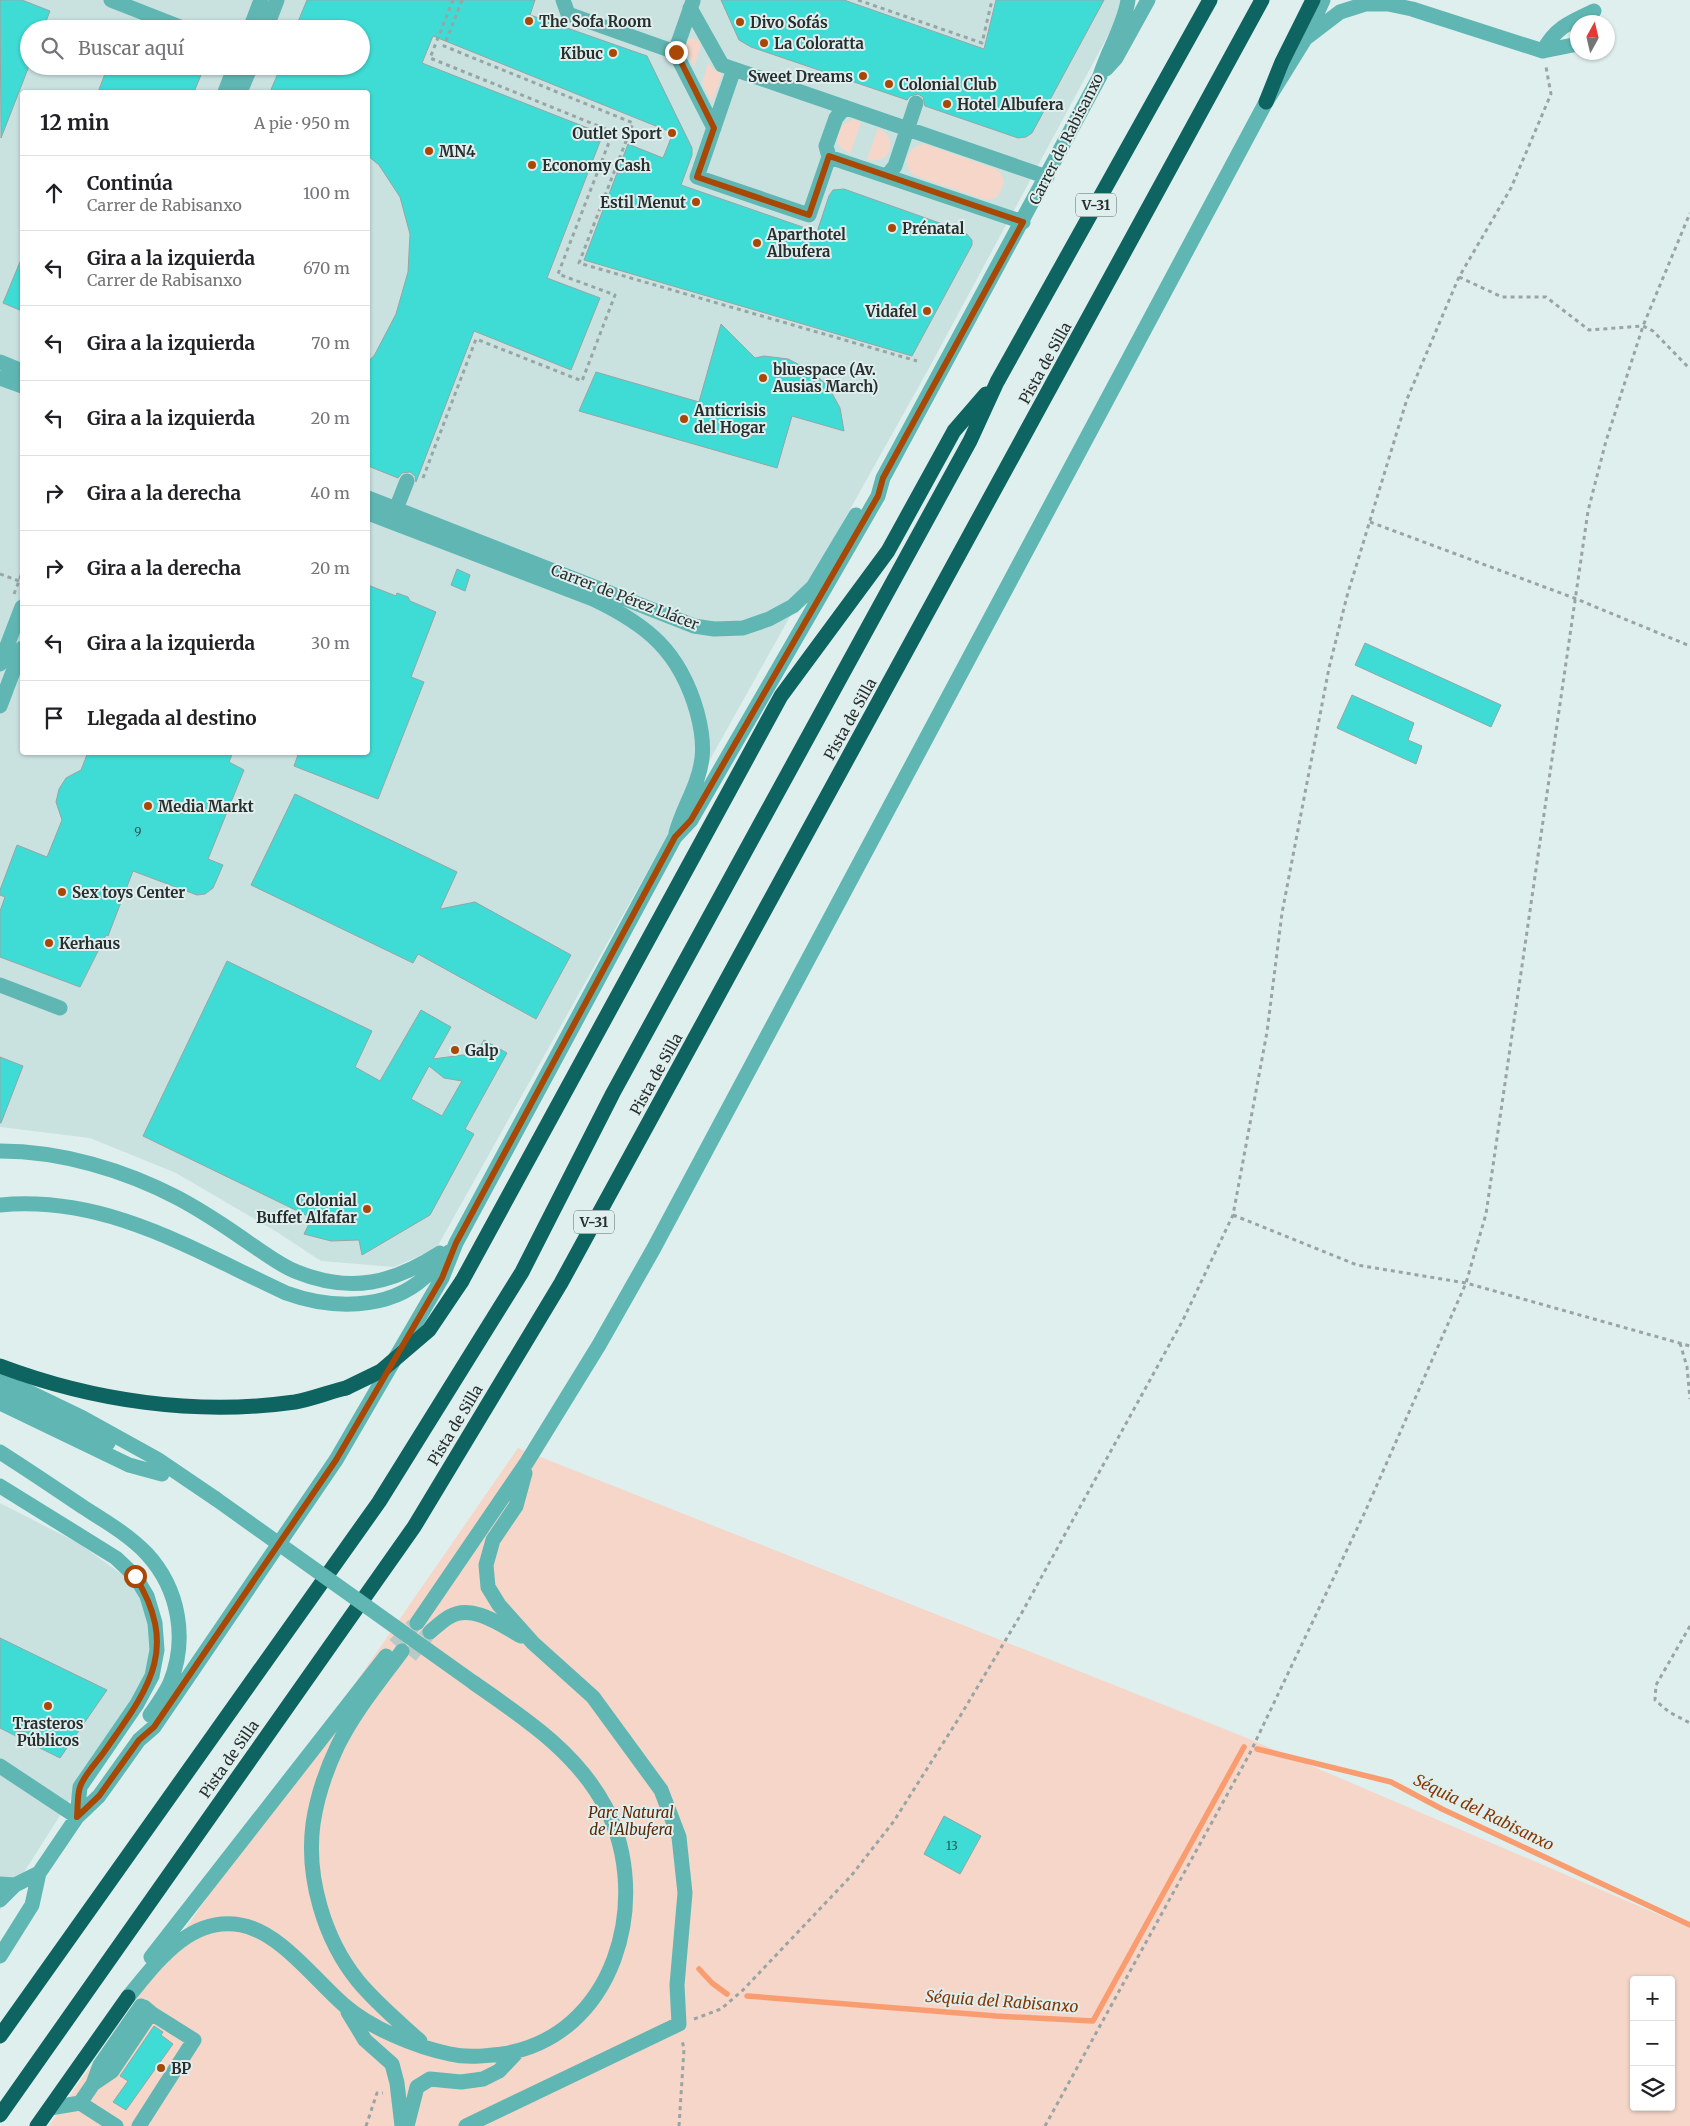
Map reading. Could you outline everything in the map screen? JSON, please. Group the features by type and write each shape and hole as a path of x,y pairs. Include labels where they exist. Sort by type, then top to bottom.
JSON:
{"highway":[{"name":"Pista de Silla","path":"0,2036 379,1502 522,1272 614,1094 970,441 997,382 1210,0"},
{"name":"Pista de Silla","path":"0,2115 414,1527 556,1291 1262,0"},
{"path":"1266,102 1282,62 1313,0"},
{"path":"0,1366 88,1393 135,1402 196,1407 248,1406 296,1402 346,1388 381,1371 429,1330 462,1281 781,696 888,551 954,431 997,382"},
{"path":"37,2126 128,1997"}],"street":[{"path":"110,0 162,20"},
{"path":"253,20 261,0"},
{"path":"269,20 277,0"},
{"path":"563,0 568,14 676,52 714,128"},
{"name":"Carrer de Rabisanxo","path":"39,1873 77,1817 99,1796 139,1740 154,1727 336,1460 442,1278 456,1243 675,837 691,820 878,496 883,478 1023,222 1100,76 1106,55 1126,14 1128,0"},
{"path":"1100,76 1116,58 1148,0"},
{"path":"417,1623 528,1462 599,1345 654,1248 1266,102 1305,39 1323,0"},
{"path":"676,52 692,4"},
{"path":"692,4 722,65 1047,177"},
{"path":"1305,39 1340,12 1365,4 1388,4 1412,9 1543,52 1570,46"},
{"path":"1543,52 1551,36 1575,20 1596,11"},
{"path":"734,69 697,177 738,198 809,215 829,156 826,146 836,118 845,108"},
{"path":"226,90 232,75"},
{"path":"241,90 247,75"},
{"path":"887,176 895,166 916,103"},
{"path":"829,156 1023,222"},
{"path":"0,362 20,370"},
{"path":"0,378 20,385"},
{"name":"Carrer de Pérez Llácer","path":"370,499 694,626 714,629 743,628 793,606 813,587 869,492 883,478"},
{"path":"396,509 407,481"},
{"name":"Carrer de Pérez Llácer","path":"370,514 593,599 625,614 657,640 676,662 692,693 702,730 702,757 696,784 680,818 675,837"},
{"path":"0,664 20,612"},
{"path":"0,706 20,658"},
{"path":"0,985 60,1008"},
{"path":"0,1151 38,1154 70,1160 128,1176 154,1186 200,1211 296,1272 333,1282 376,1282 393,1278 414,1270 456,1243"},
{"path":"0,1205 25,1203 61,1205 116,1216 162,1234 286,1293 304,1299 336,1305 364,1303 412,1288 425,1278 456,1243"},
{"path":"0,1378 83,1418 157,1459 532,1724 565,1752 588,1779 606,1808 617,1836 626,1870 626,1901 622,1933 608,1976 591,2002 570,2024 546,2040 518,2051 480,2057 450,2054 387,2032 365,2021 345,2006 278,1943 258,1930 241,1925 225,1924 200,1929 177,1942 128,1997"},
{"path":"0,1390 100,1439 162,1474 216,1499"},
{"path":"0,1403 129,1465 162,1474"},
{"path":"0,1452 127,1536 147,1554 162,1574 175,1600 180,1631 177,1657 170,1682 145,1723 139,1740"},
{"path":"466,2126 679,2024 677,1985 686,1893 679,1836 661,1790 592,1697 533,1643 499,1605 488,1587 486,1565 493,1540 516,1506 528,1462"},
{"name":"Carrer de Rabisanxo","path":"0,1486 116,1558 135,1576 147,1596 155,1623 156,1650 152,1676 145,1690 80,1786 77,1817"},
{"path":"430,1632 450,1616 464,1614 484,1615 533,1643"},
{"path":"128,1997 148,1962 402,1651 348,1728 324,1778 313,1824 312,1858 317,1894 328,1929 341,1956 357,1981 425,2046"},
{"path":"0,1766 40,1790 77,1817"},
{"path":"0,1900 7,1884 39,1873"},
{"path":"0,1956 32,1905 39,1873"},
{"path":"128,1997 194,2040 139,2126"},
{"path":"345,2006 365,2040 392,2064 399,2094 402,2126"},
{"path":"80,2103 93,2084 112,2071 146,2009"},
{"path":"407,2126 417,2087 430,2079 461,2082 483,2079 499,2071 518,2051"},
{"path":"50,2108 80,2103 116,2126"}],"path":[{"path":"423,478 476,339 582,381 615,296 558,274 613,132 430,58 453,0"},
{"path":"462,0 444,46 633,122 579,263 917,361"},
{"path":"858,0 982,43 992,0"},
{"path":"679,2126 684,2049 679,2024 721,2009 743,1990 851,1876 894,1821 1020,1616 1183,1320 1233,1215 1267,1032 1282,913 1328,668 1347,596 1407,399 1459,277 1511,188 1551,94 1543,52"},
{"path":"1045,2126 1250,1753 1365,1512 1466,1283 1486,1214 1588,512 1601,458 1642,326 1690,212"},
{"path":"1459,277 1502,298 1546,297 1589,330 1642,326 1653,330 1690,369"},
{"path":"1370,522 1574,598 1690,646"},
{"path":"0,574 19,582"},
{"path":"1233,1215 1357,1265 1466,1283 1690,1346"},
{"path":"1680,1344 1687,1367 1690,1399"},
{"path":"1690,1626 1656,1685 1656,1700 1669,1712 1690,1723"},
{"path":"366,2126 377,2093 399,2094"}],"shaded area":[{"path":"0,0 1127,0 928,370 436,1249 394,1267 321,1261 277,1232 176,1173 90,1138 0,1127"},
{"path":"0,1503 80,1544 142,1589 157,1663 0,1910"}],"green space":[{"path":"689,38 698,40 701,46 694,67 685,47"},
{"path":"708,63 713,69 722,74 711,101 702,84"},
{"path":"853,119 861,122 850,154 839,146 837,139 842,125"},
{"path":"878,128 885,132 889,138 890,150 882,159 867,160"},
{"path":"925,144 996,169 1002,175 1004,183 998,196 991,200 983,199 913,175 907,165 908,156 914,148"},
{"name":"Parc Natural de l'Albufera","path":"518,1448 1242,1736 1690,1928 1690,2126 49,2126"}],"building":[{"path":"0,0 22,0 50,11 46,20 20,20 20,75 26,75 1,138"},
{"path":"307,0 535,0 530,15 647,56 692,148 692,155 681,185 817,232 829,196 833,190 844,189 965,232 972,240 972,245 912,356 584,260 628,144 663,158 673,133 433,36 422,63 603,134 547,278 600,298 571,370 474,331 416,482 415,476 410,472 402,473 398,478 370,467 370,359 374,356 396,314 408,272 410,234 400,197 379,165 370,158 370,90 271,90 277,75 370,75 370,20 299,20"},
{"path":"721,0 844,0 984,49 996,0 1104,0 1032,133 1026,137 1018,138 925,106 923,97 918,94 910,96 907,100 751,47 739,40"},
{"path":"105,75 201,75 195,90 99,90"},
{"path":"20,262 20,310 3,303"},
{"path":"721,324 755,358 764,356 788,359 810,370 828,386 840,408 844,431 792,416 777,468 579,411 596,372 699,402"},
{"path":"457,569 470,575 465,591 451,585"},
{"path":"370,586 396,596 397,593 408,597 410,601 436,612 411,677 424,682 378,799 294,766 298,755 370,755"},
{"path":"1365,643 1501,705 1491,727 1355,665"},
{"path":"1352,695 1414,723 1408,740 1422,746 1416,764 1337,728"},
{"path":"87,755 232,755 229,762 244,770 208,859 223,865 213,888 205,894 197,895 133,871 108,936 106,935 80,987 0,957 0,911 5,897 0,895 0,890 17,845 47,857 62,820 56,802 59,789 66,778 81,770"},
{"path":"295,794 457,872 440,909 475,902 571,955 536,1019 418,954 413,963 251,885"},
{"path":"227,961 372,1031 355,1067 380,1081 421,1010 451,1027 433,1059 463,1055 474,1057 484,1040 507,1053 465,1129 474,1134 430,1215 362,1255 359,1240 331,1241 304,1234 312,1218 143,1136","holes":["429,1066 444,1078 462,1081 442,1116 411,1099"]},
{"path":"0,1057 23,1066 1,1123 0,1123"},
{"name":"Trasteros Públicos","path":"0,1638 107,1690 60,1758 0,1728"},
{"path":"944,1816 981,1836 960,1874 924,1854"},
{"path":"154,2026 163,2032 161,2035 173,2044 126,2110 113,2102 128,2081 120,2076"}],"waterway":[{"name":"Séquia del Rabisanxo","path":"747,1996 996,2016 1093,2021 1244,1747"},
{"name":"Séquia del Rabisanxo","path":"1257,1749 1391,1782 1442,1809 1690,1925"},
{"name":"Séquia del Rabisanxo","path":"699,1969 712,1983 727,1994"}],"tunnel":[{"path":"395,1645 414,1625"},
{"path":"410,1656 428,1634"}],"place":[{"name":"The Sofa Room","path":"529,21"},
{"name":"Divo Sofás","path":"740,22"},
{"name":"La Coloratta","path":"764,43"},
{"name":"Kibuc","path":"613,53"},
{"name":"Sweet Dreams","path":"863,76"},
{"name":"Colonial Club","path":"889,84"},
{"name":"Hotel Albufera","path":"947,104"},
{"name":"Outlet Sport","path":"672,133"},
{"name":"MN4","path":"429,151"},
{"name":"Economy Cash","path":"532,165"},
{"name":"Estil Menut","path":"696,202"},
{"name":"Prénatal","path":"892,228"},
{"name":"Aparthotel Albufera","path":"757,243"},
{"name":"Vidafel","path":"927,311"},
{"name":"bluespace (Av. Ausias March)","path":"763,378"},
{"name":"Anticrisis del Hogar","path":"684,419"},
{"name":"Media Markt","path":"148,806"},
{"name":"Sex toys Center","path":"62,892"},
{"name":"Kerhaus","path":"49,943"},
{"name":"Galp","path":"455,1050"},
{"name":"Colonial Buffet Alfafar","path":"367,1209"},
{"name":"Trasteros Públicos","path":"48,1706"},
{"name":"BP","path":"161,2068"}],"route":[{"path":"135,1576 147,1596 155,1623 156,1650 152,1676 137,1704 80,1786 77,1817 99,1796 139,1740 154,1727 336,1460 442,1278 456,1243 675,837 691,820 878,496 883,478 1023,222 829,156 809,215 697,177 714,128 676,52"}]}
